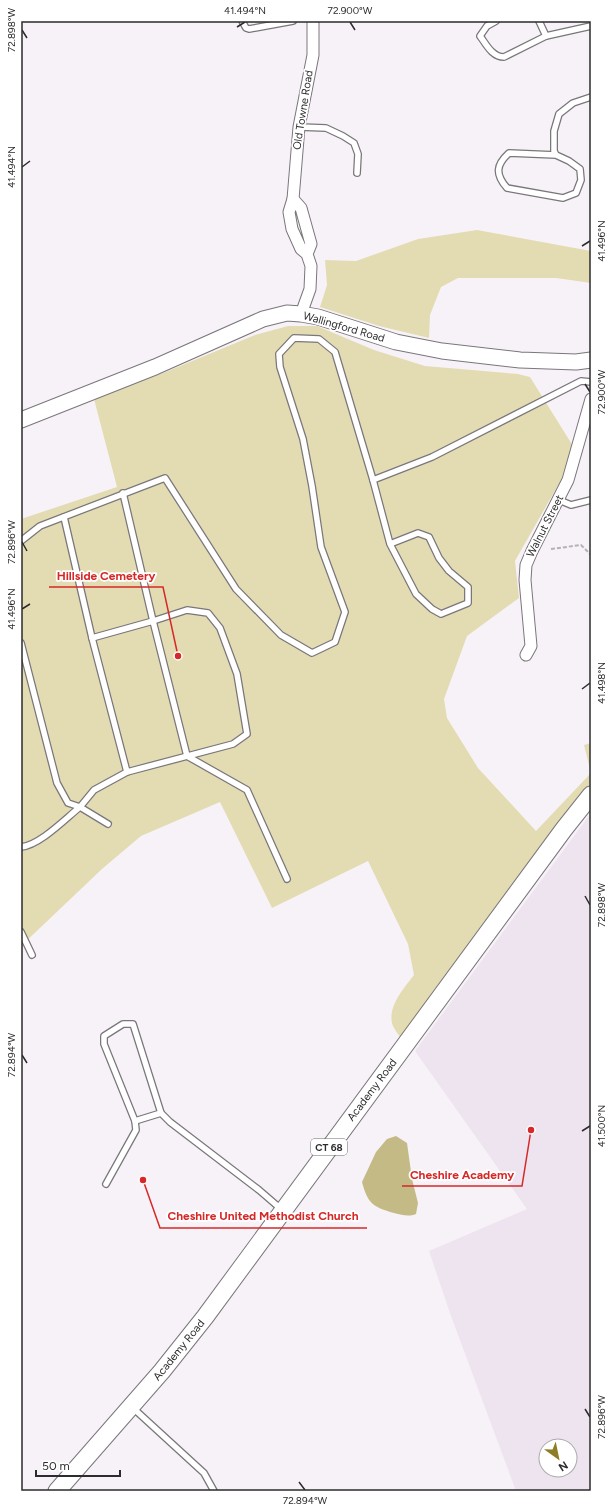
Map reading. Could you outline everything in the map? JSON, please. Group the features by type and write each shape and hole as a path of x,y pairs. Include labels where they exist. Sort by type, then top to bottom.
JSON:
{"main road":[{"name":"Academy Road","path":"57,1491 162,1371 205,1317 564,829 591,795"}],"street":[{"name":"Old Towne Road","path":"302,314 310,289 311,266 308,254 311,244 301,208 294,199 299,127 313,55 313,21"},
{"name":"Wallingford Road","path":"21,420 155,367 263,319 287,313 302,314 396,342 442,351 520,360 576,362 591,360"},
{"name":"Walnut Street","path":"526,655 531,646 531,641 525,580 526,565 535,544 568,480 589,415 591,399"}],"lane":[{"path":"242,21 246,28 250,29 294,21"},
{"path":"496,21 487,26 480,36 488,48 500,57 546,36 591,26"},
{"path":"539,21 546,36"},
{"path":"556,155 510,153 501,160 498,172 502,182 507,188 563,198 576,193 581,180 580,169 569,161 556,155 554,151 554,131 559,114 573,104 591,97"},
{"path":"299,127 326,128 354,143 358,154 356,173"},
{"path":"21,541 40,526 165,478 236,589 281,635 312,653 335,642 344,612 321,547 303,439 280,367 279,354 294,338 319,339 335,352 373,480 390,544 416,594 432,609 441,614 468,603 468,587 449,571 439,558 428,537 418,533 390,544"},
{"path":"373,480 432,457 581,381 591,382"},
{"path":"123,493 187,756 247,790 287,879"},
{"path":"559,500 571,505 591,500"},
{"path":"64,517 92,638 127,772"},
{"path":"21,847 29,846 54,829 80,807 94,790 127,772 232,744 247,734 237,674 220,628 208,614 187,610 92,638"},
{"path":"21,643 57,784 68,803 80,807 108,824"},
{"path":"21,932 32,955"},
{"path":"106,1184 136,1130 135,1121 104,1044 104,1036 123,1024 133,1024 161,1113 170,1122 283,1210"},
{"path":"135,1121 161,1113"},
{"path":"131,1406 204,1473 214,1491"}],"path":[{"path":"551,549 581,545 591,555"}],"shaded area":[{"path":"477,230 591,251 591,283 556,278 458,278 441,287 430,315 429,338 379,326 320,307 327,285 325,260 356,261 418,239"},
{"path":"288,326 317,326 374,350 425,366 518,374 530,377 573,446 561,480 515,561 519,598 467,636 444,699 447,718 478,768 536,831 591,773 591,784 546,839 400,1037 393,1026 391,1019 392,1012 397,999 414,975 408,944 368,861 272,908 220,802 141,836 102,869 21,946 21,519 117,487 94,399 168,371 255,335"},
{"path":"591,743 591,773 584,745"},
{"path":"591,813 591,1491 516,1491 451,1316 429,1251 527,1209 415,1051"},
{"path":"396,1136 407,1143 412,1179 418,1203 416,1214 408,1216 381,1209 372,1204 362,1182 376,1152 387,1139"}],"place":[{"name":"Hillside Cemetery","path":"178,656"},
{"name":"Cheshire Academy","path":"531,1130"},
{"name":"Cheshire United Methodist Church","path":"143,1180"}]}
